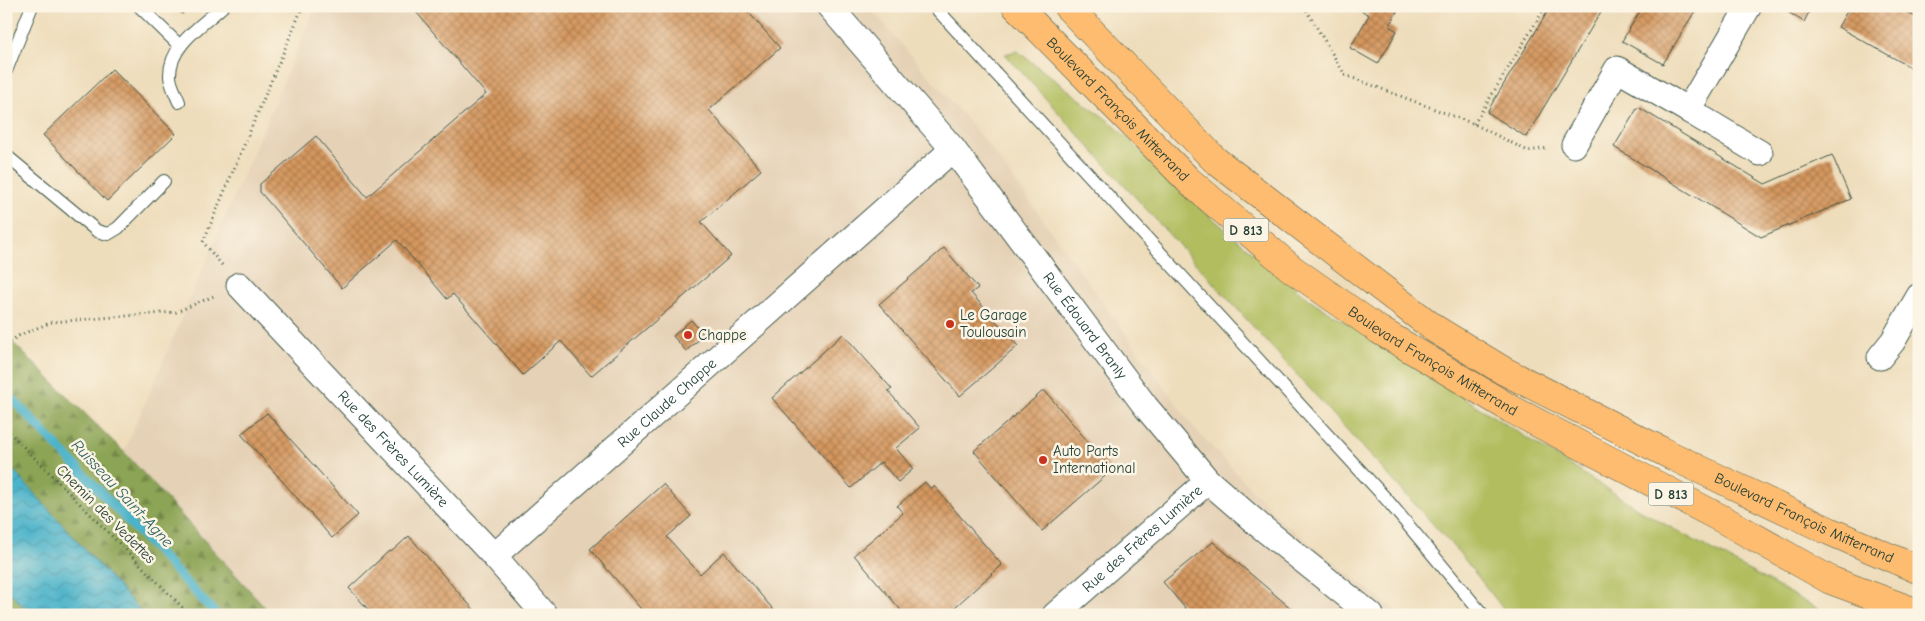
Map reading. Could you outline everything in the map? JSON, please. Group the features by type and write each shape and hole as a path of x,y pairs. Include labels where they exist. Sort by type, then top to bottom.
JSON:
{"main road":[{"name":"Boulevard François Mitterrand","path":"1016,6 1188,180 1292,269 1380,330 1511,409 1726,521 1830,580 1913,611 1918,615"},
{"name":"Boulevard François Mitterrand","path":"1067,6 1215,160 1435,329 1504,371 1672,456 1829,531 1919,570"},
{"path":"1830,580 1874,615"}],"street":[{"name":"Rue Édouard Branly","path":"829,6 953,149 1146,406 1208,481 1370,615"},
{"path":"1688,110 1749,6"},
{"path":"1574,144 1618,69 1760,153"},
{"name":"Rue Claude Chappe","path":"494,556 953,149"},
{"name":"Rue des Frères Lumière","path":"239,285 494,556 545,615"},
{"path":"1880,357 1893,341 1919,296"},
{"name":"Rue des Frères Lumière","path":"1055,615 1208,481"}],"lane":[{"path":"6,71 32,6"},
{"path":"139,6 180,46"},
{"path":"179,102 170,78 171,60 180,46 223,6"},
{"path":"934,6 1388,501 1483,615"},
{"path":"6,154 97,231 108,234 118,228 164,182"}],"path":[{"path":"6,344 20,335 52,322 176,312 239,285 203,242 303,6"},
{"path":"1304,6 1345,76 1474,124 1528,150 1574,144"},
{"path":"1474,124 1546,6"},
{"name":"Chemin des Vedettes","path":"6,430 190,615"},
{"path":"6,604 16,615"}],"shaded area":[{"path":"316,6 868,6 988,144 1194,428 1284,523 1401,615 272,615 124,452"}],"green space":[{"path":"1017,51 1114,125 1182,193 1309,299 1643,512 1829,615 1508,615 1461,555 1005,54"},
{"path":"6,336 124,452 272,615 144,615 6,462"},
{"path":"6,589 32,615 6,615"}],"water":[{"path":"6,462 144,615 32,615 6,589"}],"building":[{"path":"174,6 190,6 182,14"},
{"path":"411,6 743,6 780,48 709,110 761,170 701,222 731,256 591,376 561,341 523,375 453,294 447,299 397,240 342,288 260,192 260,184 316,136 367,197 486,94"},
{"path":"1361,6 1400,6 1389,26 1397,31 1378,64 1350,48 1369,15 1359,9"},
{"path":"1551,6 1596,6 1602,10 1526,137 1487,112"},
{"path":"1643,6 1698,6 1663,64 1622,41"},
{"path":"1791,6 1812,6 1804,22 1788,12"},
{"path":"1850,6 1896,6 1919,19 1919,72 1838,27"},
{"path":"112,69 176,134 107,201 43,135"},
{"path":"1638,107 1765,184 1832,155 1851,199 1761,237 1614,147"},
{"path":"944,248 978,288 971,293 1018,346 960,396 879,304"},
{"name":"Chappe","path":"691,320 704,335 686,351 673,336"},
{"path":"843,334 892,389 888,391 920,428 896,448 913,469 898,482 881,462 851,488 772,398"},
{"path":"1044,390 1112,470 1042,531 974,451"},
{"path":"267,413 358,515 332,538 241,434"},
{"path":"925,482 931,489 934,486 1002,565 946,615 905,615 854,555 903,513 897,506"},
{"path":"663,484 691,516 667,537 700,574 724,552 778,615 646,615 590,549"},
{"path":"409,536 479,615 373,615 349,588 389,551 391,552"},
{"path":"1213,542 1293,610 1287,615 1191,615 1163,582"}],"waterway":[{"name":"Ruisseau Saint-Agne","path":"6,392 217,615"}],"place":[{"name":"Le Garage Toulousain","path":"950,324"},
{"name":"Chappe","path":"688,335"},
{"name":"Auto Parts International","path":"1043,460"}]}
